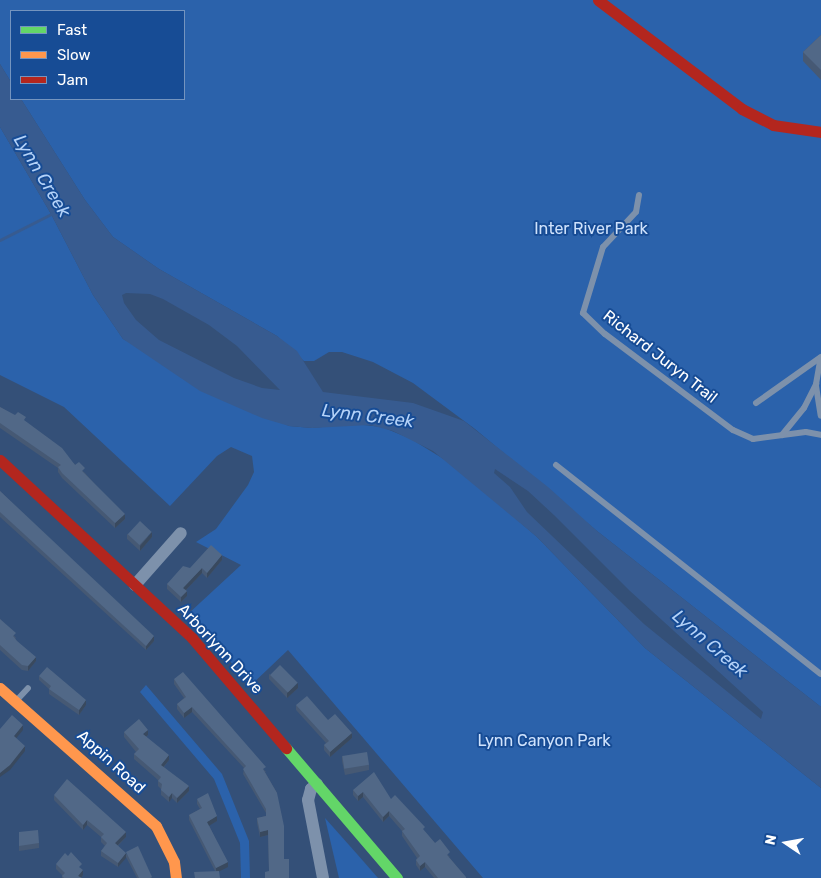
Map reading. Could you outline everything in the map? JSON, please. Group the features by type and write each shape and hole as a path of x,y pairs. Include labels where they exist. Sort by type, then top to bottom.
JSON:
{"street":[{"path":"598,0 742,109 773,125 820,136"},
{"name":"Arborlynn Drive","path":"0,460 192,638 397,878"},
{"path":"135,585 181,533"},
{"name":"Appin Road","path":"2,692 16,701 156,826 174,862 176,878"},
{"path":"317,784 311,789 308,800 323,878"}],"lane":[{"name":"Richard Juryn Trail","path":"639,195 636,212 603,247 583,313 606,334 733,430 753,439 806,432 821,435"},
{"path":"782,435 804,408 816,384 821,357"},
{"path":"756,402 821,357"},
{"path":"816,384 821,416"},
{"path":"556,465 821,674"},
{"path":"16,701 28,688"}],"green space":[{"name":"Inter River Park","path":"0,0 821,0 821,707 597,531 475,429 413,383 373,362 342,352 329,352 314,361 304,361 277,336 159,269 113,237 85,200 22,100 185,100 185,10 10,10 10,80 0,64"},
{"name":"Lynn Canyon Park","path":"0,127 51,214 93,295 123,339 289,426 312,428 355,424 382,427 411,439 455,466 537,537 645,648 821,788 821,878 483,878 288,650 251,685 188,614 241,565 196,542 216,529 248,485 254,472 252,456 231,447 217,456 170,506 64,407 0,375"},
{"path":"146,685 222,774 249,841 250,878 241,878 240,843 214,779 140,692"},
{"path":"325,818 357,854 378,878 339,878"}],"water":[{"name":"Lynn Creek","path":"0,64 10,80 10,100 22,100 85,200 113,237 159,269 277,336 297,351 323,392 413,403 464,421 548,487 597,531 821,707 821,788 645,648 537,537 433,451 393,431 370,425 312,428 289,426 262,418 200,391 123,339 93,295 51,214 0,127","holes":["126,293 150,294 163,299 209,325 237,346 280,390 262,388 234,378 159,340 136,320 124,303 122,295","495,469 528,491 630,591 763,712 761,719 644,624 527,512 510,487 494,473"]}],"building":[{"path":"821,35 821,70 803,52"},
{"path":"0,407 15,415 18,412 26,417 24,420 62,448 75,465 79,462 85,468 82,471 125,514 115,523 62,473 58,467 61,465 0,423"},
{"path":"0,491 154,636 146,646 0,512"},
{"path":"140,521 152,532 139,545 128,534"},
{"path":"211,545 222,555 207,573 202,568 183,588 187,591 181,597 167,584 183,566 190,568"},
{"path":"0,619 16,633 13,636 17,641 36,657 28,666 22,665 0,645"},
{"path":"280,665 298,683 288,693 270,675"},
{"path":"47,667 86,700 79,710 49,689 51,686 39,676"},
{"path":"183,672 266,767 263,769 277,793 284,826 284,859 289,859 289,878 265,878 265,872 269,871 268,830 260,832 257,818 266,816 266,809 243,769 246,766 192,707 184,713 177,704 186,697 174,679"},
{"path":"307,696 328,720 335,714 352,733 330,752 324,745 329,741 296,705"},
{"path":"12,715 23,725 14,736 25,746 10,765 0,773 0,729"},
{"path":"139,719 148,730 143,734 169,755 161,765 189,786 177,798 172,793 169,797 161,790 162,784 158,781 161,777 134,754 139,749 124,732"},
{"path":"367,752 369,765 344,769 342,756"},
{"path":"374,772 391,799 395,795 425,827 423,829 435,843 440,839 450,852 447,855 466,878 438,878 425,862 420,866 416,860 420,856 402,831 405,829 389,811 383,817 363,792 358,796 353,790"},
{"path":"67,779 126,832 115,843 126,853 118,863 101,851 107,843 101,837 104,834 87,820 83,825 54,795"},
{"path":"208,793 217,816 207,822 228,862 216,868 189,815 202,808 197,799"},
{"path":"38,830 39,843 19,846 19,832"},
{"path":"138,846 152,877 150,878 139,878 126,852"},
{"path":"71,852 82,864 79,867 83,870 78,876 82,878 64,878 62,876 65,873 56,864 65,853 68,856"},
{"path":"219,871 220,878 195,878 194,872"}],"waterway":[{"name":"Lynn Creek","path":"0,240 53,213"}],"traffic: fast":[{"path":"286,748 397,878"}],"traffic: slow":[{"path":"0,688 156,826 174,862 176,878"}],"traffic: jam":[{"path":"598,0 742,109 773,125 821,132"},
{"path":"0,460 192,638 286,748"}]}
